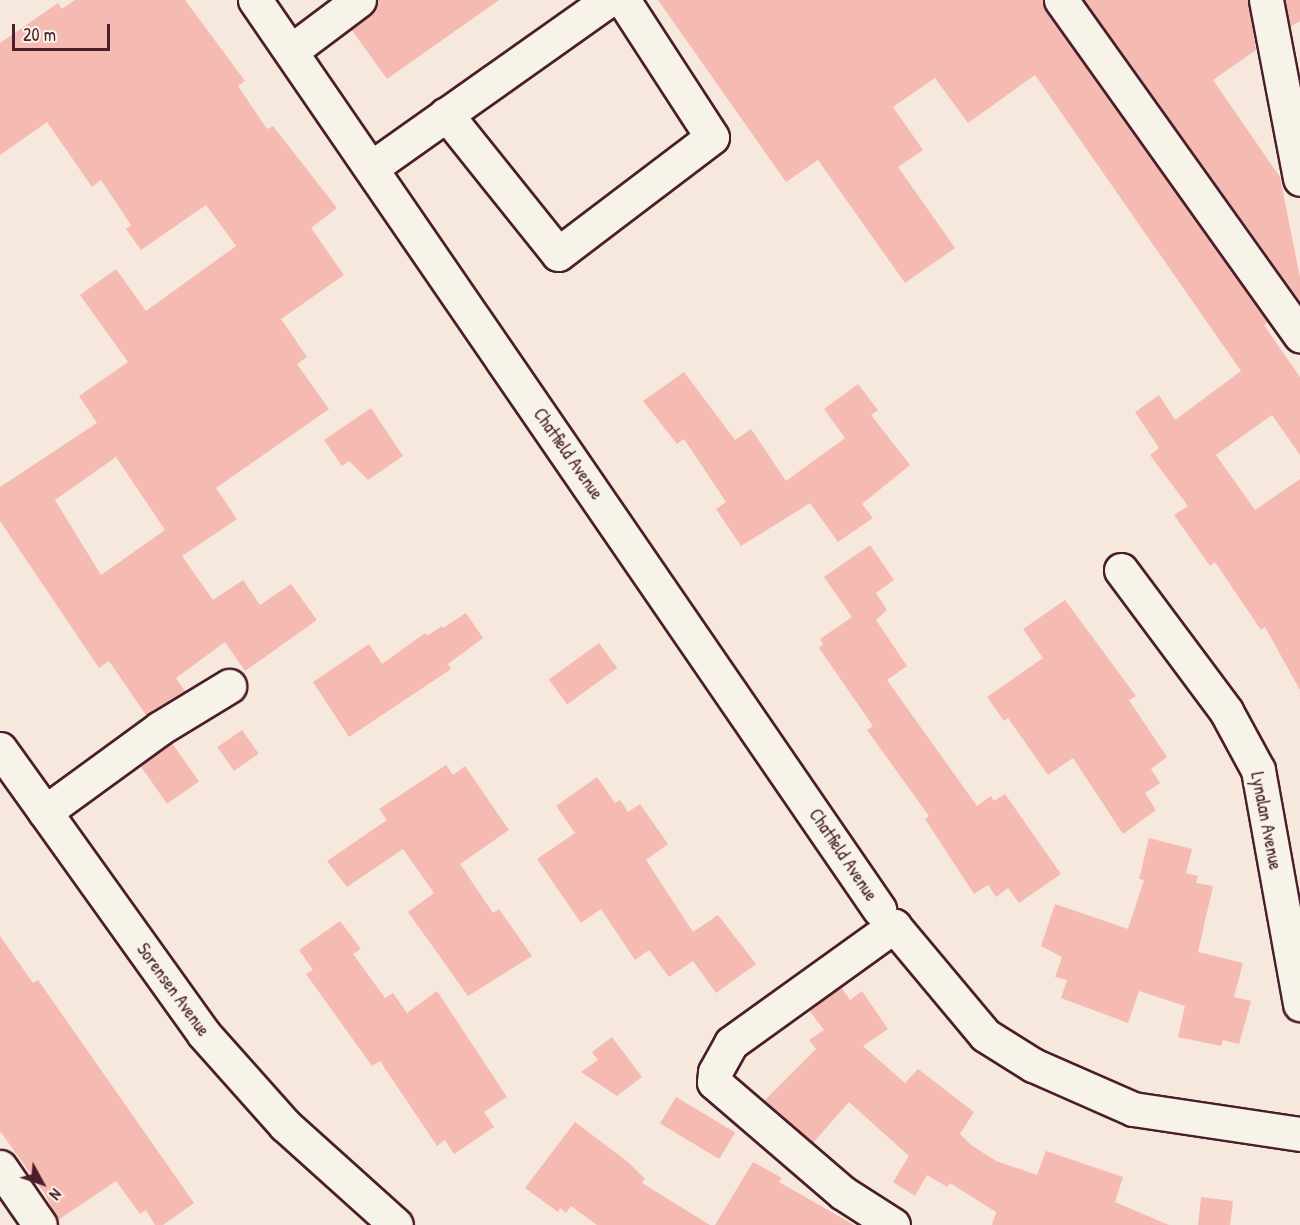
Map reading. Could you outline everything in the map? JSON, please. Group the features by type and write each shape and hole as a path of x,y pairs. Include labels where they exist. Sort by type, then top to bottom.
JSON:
{"street":[{"name":"Chatfield Avenue","path":"255,0 886,918 985,1035 1033,1065 1133,1109 1300,1134"},
{"path":"291,51 359,0"},
{"path":"371,168 608,0"},
{"path":"446,114 558,254 712,137 623,0"},
{"path":"1061,0 1300,335"},
{"path":"1266,0 1300,179"},
{"name":"Lynalan Avenue","path":"1121,570 1226,711 1258,770 1300,1004"},
{"path":"45,812 160,728 229,686"},
{"name":"Sorensen Avenue","path":"0,749 204,1034 285,1125 376,1219"},
{"path":"886,918 731,1043 715,1072 714,1082 843,1193 893,1225"},
{"path":"0,1167 40,1225"}],"building":[{"path":"75,0 185,0 245,81 238,86 267,129 273,126 337,208 311,228 344,275 281,319 307,357 297,364 329,409 216,488 237,519 182,556 213,600 243,580 260,605 291,584 317,620 245,671 225,642 176,678 185,691 146,715 109,661 99,668 0,521 0,487 97,423 79,396 128,362 80,295 116,269 146,311 236,246 206,205 141,250 126,229 131,225 101,180 92,187 47,122 0,155 0,43 58,3 62,9","holes":["116,457 165,530 101,575 55,500"]},
{"path":"377,0 499,0 387,79 351,29 371,15"},
{"path":"658,0 1043,0 1046,11 1268,322 1264,325 1300,377 1300,455 1272,415 1216,455 1255,510 1300,479 1300,690 1265,627 1261,630 1215,562 1210,566 1174,515 1188,506 1150,455 1159,448 1135,412 1159,395 1175,420 1241,371 1035,75 968,123 935,78 893,107 923,150 898,167 955,248 905,283 818,160 786,182"},
{"path":"1084,0 1248,0 1256,50 1213,80 1280,177 1300,277 1300,301"},
{"path":"1285,0 1300,0 1300,21 1290,27"},
{"path":"684,372 735,440 751,429 786,481 845,438 824,409 858,384 878,410 871,415 910,465 862,504 873,518 838,542 810,503 741,546 716,509 726,502 684,439 677,444 643,401"},
{"path":"371,408 403,456 368,480 349,461 342,466 324,440"},
{"path":"870,545 894,580 876,593 887,610 876,620 907,666 887,680 977,806 991,796 994,801 1005,794 1061,874 1019,903 1008,888 996,897 988,885 974,894 925,819 929,816 867,730 873,726 819,648 823,644 820,639 852,617 824,577"},
{"path":"1065,600 1136,696 1129,700 1167,757 1151,769 1160,783 1145,793 1156,810 1123,834 1073,758 1048,775 1008,718 1004,721 987,697 1043,658 1023,629"},
{"path":"466,613 483,638 448,664 451,669 349,737 313,682 369,644 382,664 425,633 427,636"},
{"path":"599,643 617,668 567,705 549,679"},
{"path":"242,730 259,754 234,771 217,747"},
{"path":"172,743 199,782 167,804 140,765"},
{"path":"446,765 453,775 465,766 509,830 460,864 493,913 499,909 532,956 468,996 408,912 434,893 403,849 347,887 327,861 387,820 379,809"},
{"path":"597,777 615,803 620,800 628,812 640,804 668,844 646,860 693,932 718,915 756,964 716,993 693,961 669,977 649,950 635,960 601,909 581,923 537,859 575,833 556,806"},
{"path":"1149,838 1192,849 1186,873 1198,876 1196,883 1213,886 1198,952 1243,963 1234,997 1251,1001 1239,1044 1223,1040 1221,1046 1178,1037 1185,1006 1139,991 1128,1023 1061,998 1067,980 1055,977 1062,957 1041,946 1055,904 1128,929 1144,880 1139,879"},
{"path":"340,921 361,949 353,954 385,998 393,993 407,1013 437,991 507,1097 484,1112 494,1127 454,1154 445,1140 437,1146 380,1061 372,1066 306,974 313,970 299,950"},
{"path":"0,936 33,983 38,980 194,1203 163,1225 155,1225 146,1210 140,1214 116,1181 58,1220 45,1194 0,1131"},
{"path":"841,987 850,1000 862,991 888,1029 863,1046 905,1083 918,1069 974,1112 960,1134 971,1145 996,1161 1037,1175 1046,1151 1123,1177 1115,1202 1169,1225 992,1225 996,1212 950,1183 947,1187 927,1175 915,1196 893,1182 909,1156 849,1102 813,1143 764,1101 816,1049 809,1040 824,1030 809,1010"},
{"path":"612,1037 642,1077 617,1096 581,1072 598,1060 592,1052"},
{"path":"676,1097 735,1133 719,1159 660,1124"},
{"path":"575,1122 628,1162 645,1179 642,1183 710,1225 597,1225 571,1206 566,1213 560,1208 558,1212 525,1188"},
{"path":"753,1162 782,1178 779,1182 854,1225 715,1225"},
{"path":"1201,1197 1233,1201 1230,1225 1198,1225"}]}
